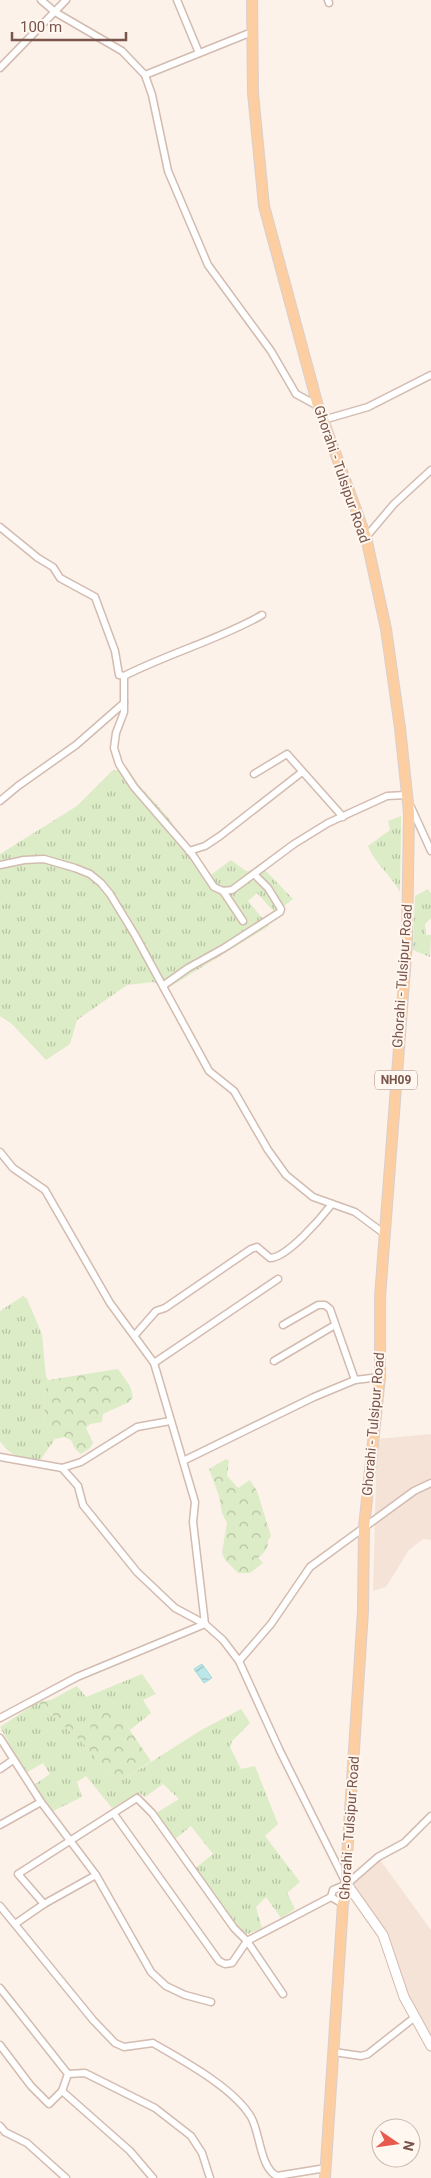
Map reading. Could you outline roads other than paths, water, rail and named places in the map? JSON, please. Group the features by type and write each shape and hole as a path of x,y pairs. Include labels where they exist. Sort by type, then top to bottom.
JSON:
{"main road":[{"name":"Ghorahi - Tulsipur Road","path":"252,0 252,93 264,206 318,406 366,537 386,629 400,728 408,813 407,943 380,1297 380,1377 364,1527 363,1611 346,1873 347,1884 325,2173"}],"street":[{"path":"41,0 54,12 122,51 145,75 152,95 168,171 208,265 270,351 296,394 318,406"},
{"path":"0,68 66,0"},
{"path":"177,0 199,53"},
{"path":"145,75 252,32"},
{"path":"323,420 368,407 431,375"},
{"path":"366,537 394,504 431,470"},
{"path":"0,527 38,558 53,567 60,578 95,597 115,651 119,675 124,676 176,652 223,636 262,615"},
{"path":"124,676 124,712 114,748 119,764 134,787 189,851 214,887 223,891 238,887 294,844 328,823 387,796 406,796 431,852"},
{"path":"0,801 98,727 124,703"},
{"path":"254,774 287,754 343,817"},
{"path":"189,851 205,846 220,836 302,772"},
{"path":"0,869 3,865 24,860 44,859 90,874 110,894 164,985 209,1071 234,1091 263,1142 286,1174 313,1197 355,1212 386,1235"},
{"path":"164,985 188,968 224,948 280,912 281,909 275,896 254,874"},
{"path":"223,891 243,920"},
{"path":"0,1152 12,1168 45,1190 110,1304 135,1335 154,1363 195,1502 193,1522 205,1624"},
{"path":"135,1335 156,1311 165,1308 251,1249 257,1247 270,1258 281,1253 310,1230 332,1204"},
{"path":"154,1363 278,1279"},
{"path":"282,1325 318,1305 325,1305 330,1309 355,1380"},
{"path":"274,1361 335,1325"},
{"path":"183,1461 306,1401 355,1380 380,1377"},
{"path":"0,1457 62,1468 81,1462 137,1427 170,1422"},
{"path":"62,1468 78,1486 83,1505 137,1572 175,1608 205,1624 223,1640 239,1661 280,1751 347,1884 383,1935 404,1997 431,2046"},
{"path":"239,1661 270,1624 310,1567 414,1491 431,1483"},
{"path":"0,1718 77,1677 205,1624"},
{"path":"0,1738 41,1802 96,1875 152,1972 166,1986 185,1995 211,2002"},
{"path":"0,1769 13,1760"},
{"path":"44,1904 18,1874 137,1798 152,1813 234,1928 247,1941 283,1994"},
{"path":"0,1826 41,1802"},
{"path":"114,1814 219,1961 225,1964 232,1963 247,1941 331,1897 333,1890 347,1884 378,1857 404,1843 431,1816"},
{"path":"15,1924 44,1904 96,1875"},
{"path":"331,1897 344,1904"},
{"path":"0,1906 93,2020 115,2043 124,2047 153,2043 211,2078 232,2094 252,2117 265,2161 272,2173 277,2176 325,2173"},
{"path":"0,1988 68,2074"},
{"path":"334,2052 361,2056 368,2054 415,2017"},
{"path":"0,2045 31,2086 49,2104 62,2091 68,2074"},
{"path":"68,2074 85,2073 156,2108 191,2136 202,2153 210,2178"},
{"path":"62,2091 130,2151 153,2178"},
{"path":"0,2126 5,2132 27,2143 66,2178"}],"water":[{"path":"202,1664 212,1678 204,1683 194,1669"}]}
